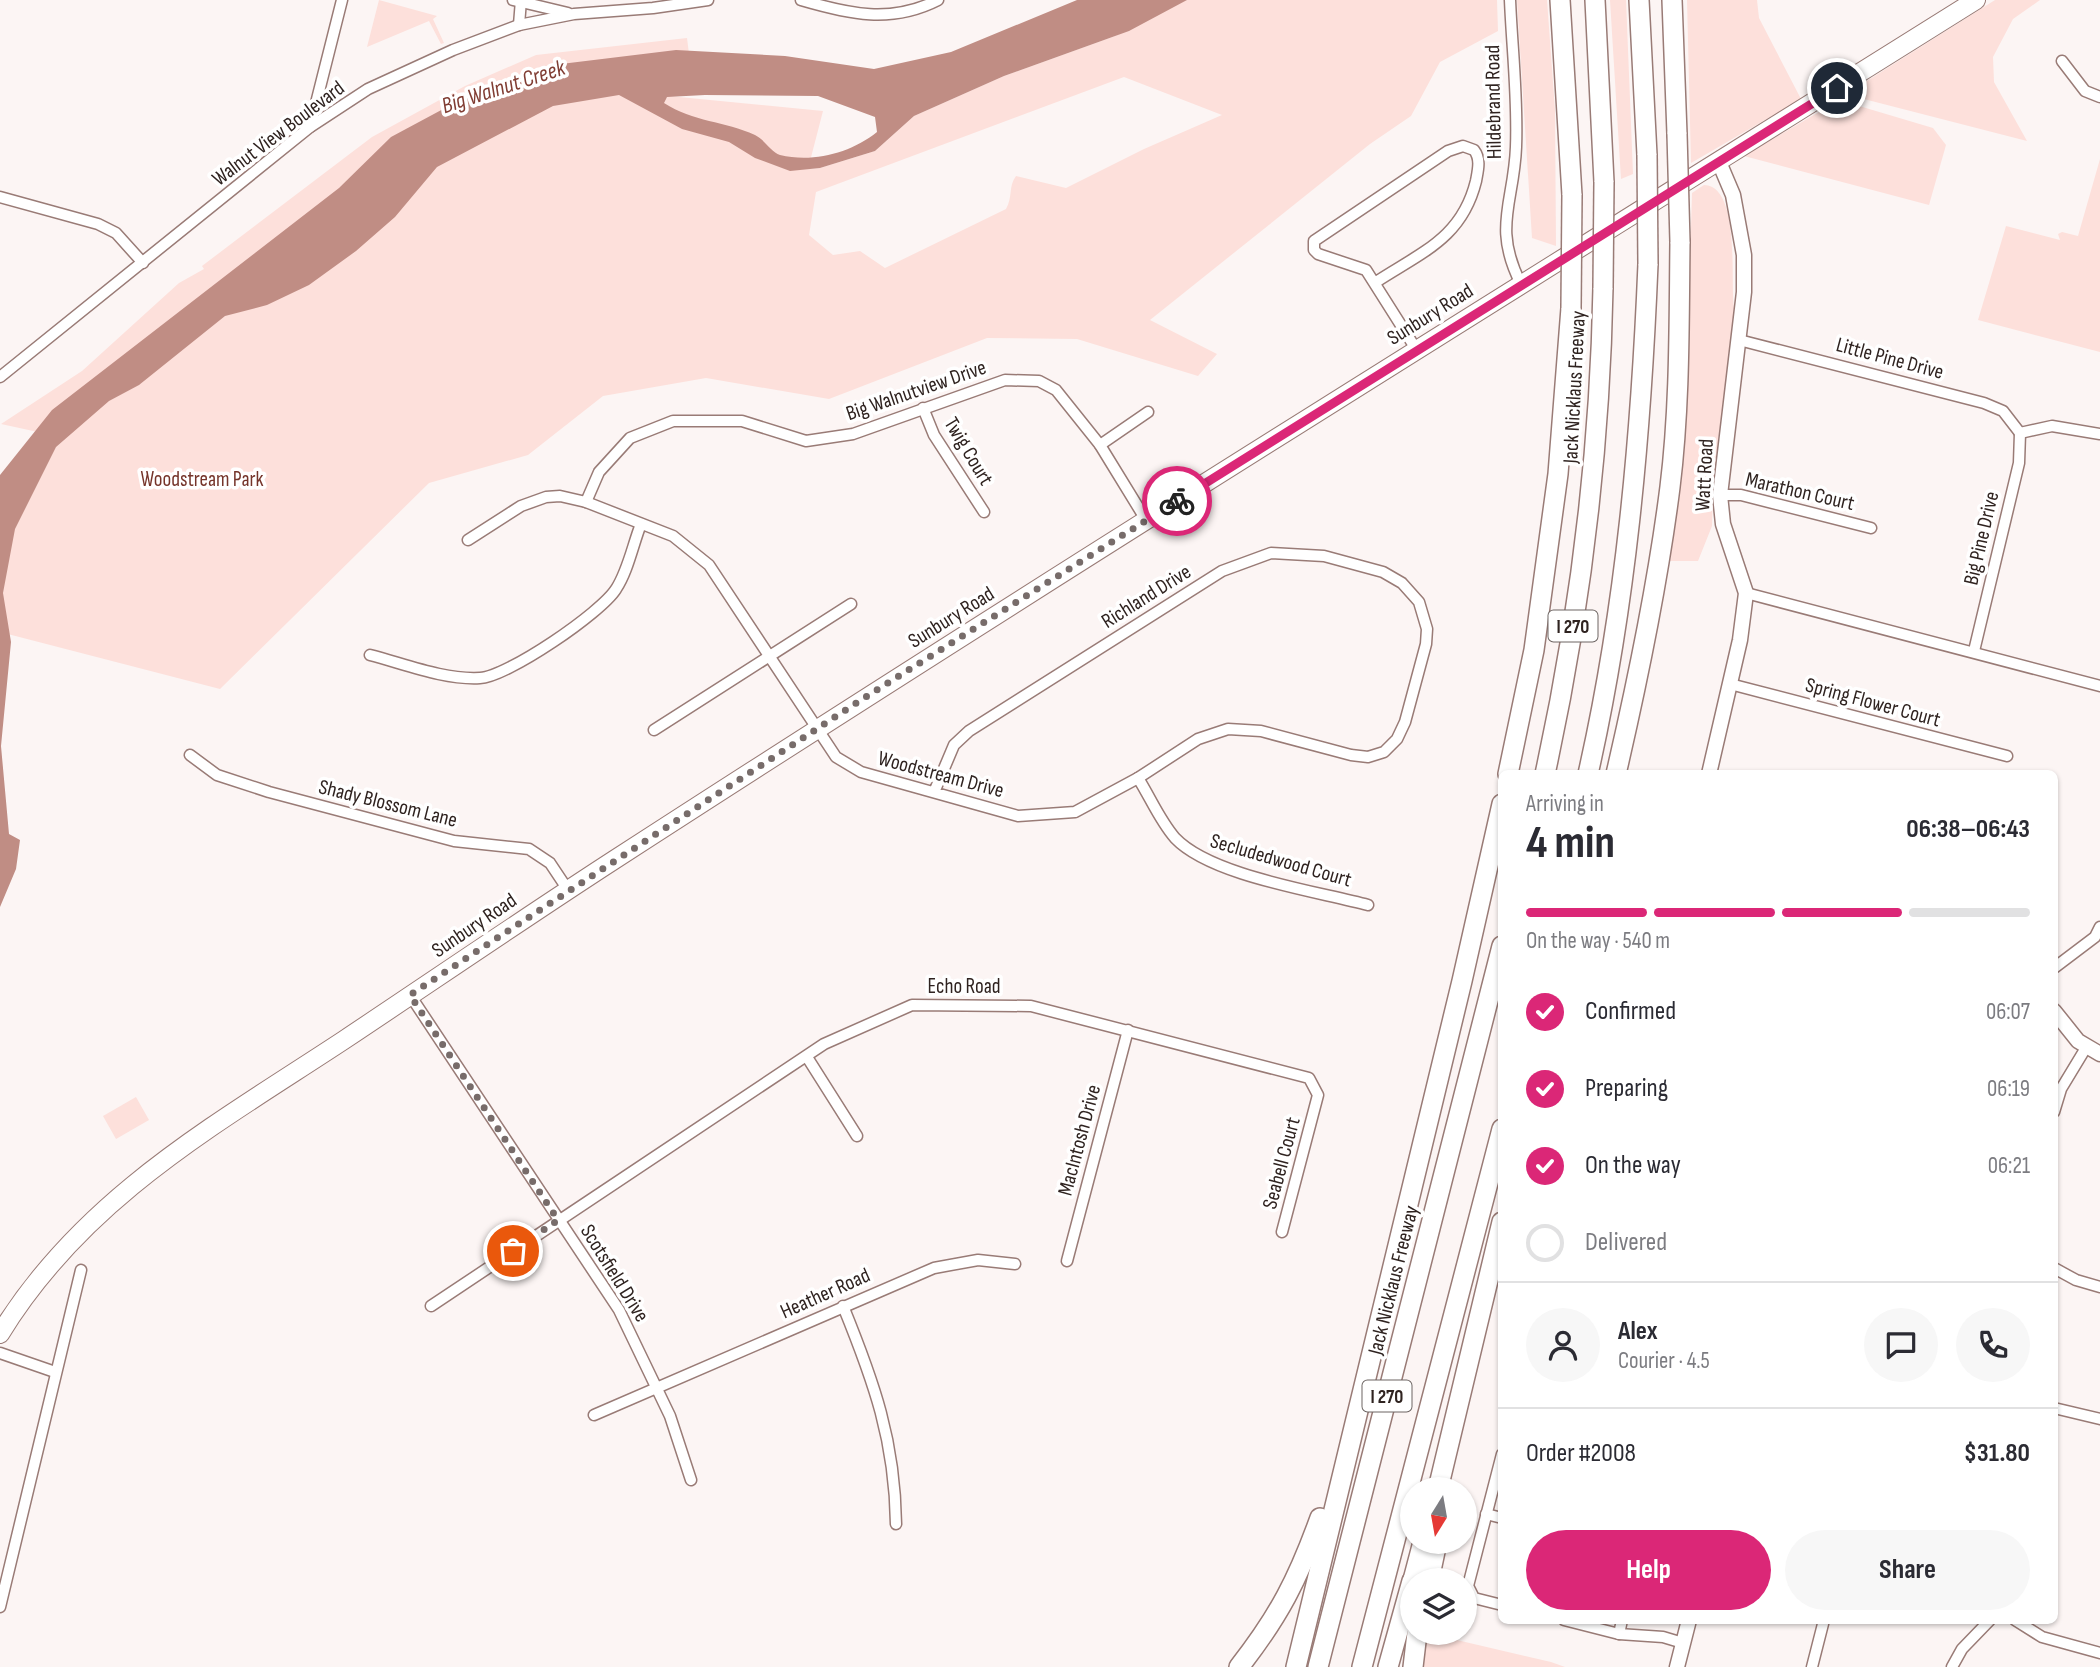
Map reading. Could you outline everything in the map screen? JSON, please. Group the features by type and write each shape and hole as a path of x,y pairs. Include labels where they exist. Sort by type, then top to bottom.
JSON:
{"highway":[{"path":"1509,770 1534,650 1556,487 1571,308 1572,195 1560,0"},
{"name":"Jack Nicklaus Freeway","path":"1546,770 1569,656 1589,515 1601,364 1604,182 1595,0"},
{"name":"I 270","path":"1589,770 1610,664 1630,528 1644,364 1648,264 1647,155 1640,0"},
{"path":"1617,770 1640,671 1670,485 1680,242 1672,0"},
{"path":"1296,1667 1498,822"},
{"name":"Jack Nicklaus Freeway","path":"1318,1667 1498,962"},
{"name":"I 270","path":"1362,1667 1498,1144"},
{"path":"1441,1477 1498,1239"},
{"path":"1239,1667 1273,1625 1300,1575 1320,1518 1387,1288"},
{"path":"1391,1667 1402,1645"},
{"path":"1410,1645 1413,1667"}],"main road":[{"name":"Sunbury Road","path":"0,1334 50,1263 88,1223 128,1188 202,1134 568,890 817,730 1416,349 1976,0"}],"street":[{"path":"310,127 342,0"},
{"path":"519,25 518,0 575,14"},
{"name":"Walnut View Boulevard","path":"0,377 310,127 368,89 453,50 519,25 575,14 653,8 708,0"},
{"path":"801,0 853,15 891,16 938,0"},
{"name":"Hildebrand Road","path":"1510,0 1516,147 1504,231 1512,267 1521,284"},
{"path":"2062,61 2085,92 2100,97"},
{"path":"1377,282 1455,228 1478,173 1479,161 1474,150 1463,146 1448,151 1314,241 1314,250 1318,254 1359,267 1377,282 1416,349"},
{"name":"Watt Road","path":"1718,162 1733,195 1744,255 1739,340 1720,495 1723,524 1746,593"},
{"path":"0,197 98,224 116,233 143,263"},
{"name":"Little Pine Drive","path":"1739,340 1984,403 2003,411 2020,433"},
{"name":"Big Walnutview Drive","path":"586,502 599,472 630,438 673,421 742,421 806,441 853,434 1005,380 1039,381 1056,390 1070,404 1100,445 1146,520"},
{"name":"Twig Court","path":"923,408 934,435 984,512"},
{"path":"1100,445 1148,412"},
{"path":"2020,433 2052,426 2100,434"},
{"name":"Big Pine Drive","path":"1974,650 2019,463 2020,433"},
{"name":"Marathon Court","path":"1720,495 1741,495 1871,528"},
{"name":"Woodstream Drive","path":"468,540 521,506 546,497 573,498 673,536 709,565 835,757 861,772 935,790 1018,816 1075,812 1138,778 1198,739 1228,729 1261,731 1351,755 1368,757 1384,752 1397,739 1405,722 1426,644 1427,629 1419,602"},
{"path":"370,655 464,678 484,678 503,672 590,617 617,589 640,524"},
{"name":"Richland Drive","path":"935,790 954,745 969,731 1222,571 1271,553 1324,556 1382,572 1402,583 1419,602"},
{"path":"1710,770 1730,684 1746,593 1974,650 2100,686"},
{"path":"653,730 851,604"},
{"name":"Spring Flower Court","path":"1730,684 2007,756"},
{"name":"Shady Blossom Lane","path":"190,755 217,775 269,792 454,841 529,849 550,863 568,890"},
{"name":"Secludedwood Court","path":"1138,778 1174,836 1198,858 1228,869 1368,905"},
{"path":"2058,965 2095,937 2100,927"},
{"name":"Scotsfield Drive","path":"410,995 619,1310 657,1388 691,1480"},
{"name":"Echo Road","path":"431,1306 824,1044 912,1005 1031,1006 1300,1074 1315,1086 1316,1104"},
{"path":"2058,1016 2078,1041 2094,1050 2061,1089 2058,1099"},
{"name":"MacIntosh Drive","path":"1067,1261 1128,1030"},
{"path":"807,1057 857,1136"},
{"name":"Seabell Court","path":"1282,1232 1316,1104"},
{"name":"Heather Road","path":"594,1415 934,1268 978,1260 1015,1264"},
{"path":"0,1607 81,1270"},
{"path":"2058,1270 2076,1280 2100,1287"},
{"path":"844,1306 876,1387 892,1452 896,1524"},
{"path":"0,1353 55,1372"},
{"path":"2058,1409 2100,1419"},
{"path":"1498,1469 1468,1591 1474,1598 1498,1604"},
{"path":"1486,1514 1498,1517"},
{"path":"1580,1624 1619,1634 1663,1637 1683,1643"},
{"path":"1619,1634 1621,1624"},
{"path":"1677,1667 1688,1624"},
{"path":"1812,1667 1823,1624"},
{"path":"1952,1667 1962,1649 1986,1624"},
{"path":"2021,1624 2042,1637 2100,1653"}],"green space":[{"path":"379,0 437,16 433,19 444,43 441,44 429,21 367,47"},
{"name":"Woodstream Park","path":"1186,0 1497,0 1498,31 1440,62 1411,116 1370,144 1150,320 1217,354 1198,376 1077,339 987,338 829,399 706,378 603,396 528,455 429,483 220,689 0,632 0,513 47,434 1,424 82,371 179,283 204,269 202,266 372,137 465,86 536,55 687,38 693,85 669,96 823,111 808,169 820,168 875,151 914,116 1004,76 1115,36","holes":["1124,77 1222,115 1144,149 1066,188 1016,176 1006,209 885,268 860,251 833,255 809,235 816,192"]},
{"path":"1517,0 1547,0 1555,110 1556,246 1532,238"},
{"path":"1610,0 1626,0 1633,174 1621,179"},
{"path":"1687,0 1757,0 1759,18 1801,99 1691,163"},
{"path":"1995,0 2040,0 2013,19 1993,57 1994,82 2027,141 1856,97 1851,91"},
{"path":"1839,100 1933,128 1946,145 1929,205 1744,156"},
{"path":"2100,159 2100,352 1978,320 2006,226 2060,240 2058,234 2062,232 2078,236"},
{"path":"1704,185 1716,190 1724,201 1729,218 1734,308 1713,486 1712,526 1698,561 1670,561 1686,407 1692,193"},
{"path":"136,1097 149,1120 116,1139 103,1116"},
{"path":"1425,1645 1477,1645 1565,1667 1421,1667"}],"water":[{"name":"Big Walnut Creek","path":"1077,0 1187,0 1129,31 1004,76 914,116 875,151 820,168 790,171 755,158 729,142 682,129 619,95 553,106 437,167 395,217 356,251 309,285 267,305 225,316 139,385 109,401 56,447 15,529 3,593 11,642 1,746 9,834 20,840 16,869 0,907 0,475 52,410 339,188 391,137 473,93 561,64 676,50 785,56 874,69 951,52","holes":["705,95 818,96 875,117 877,132 844,151 818,157 793,157 780,155 755,135 686,114 664,103 667,97"]}],"way so far":[{"path":"513,1251 558,1220 410,995 864,698 1177,501"}],"route":[{"path":"1177,501 1837,88"}]}
